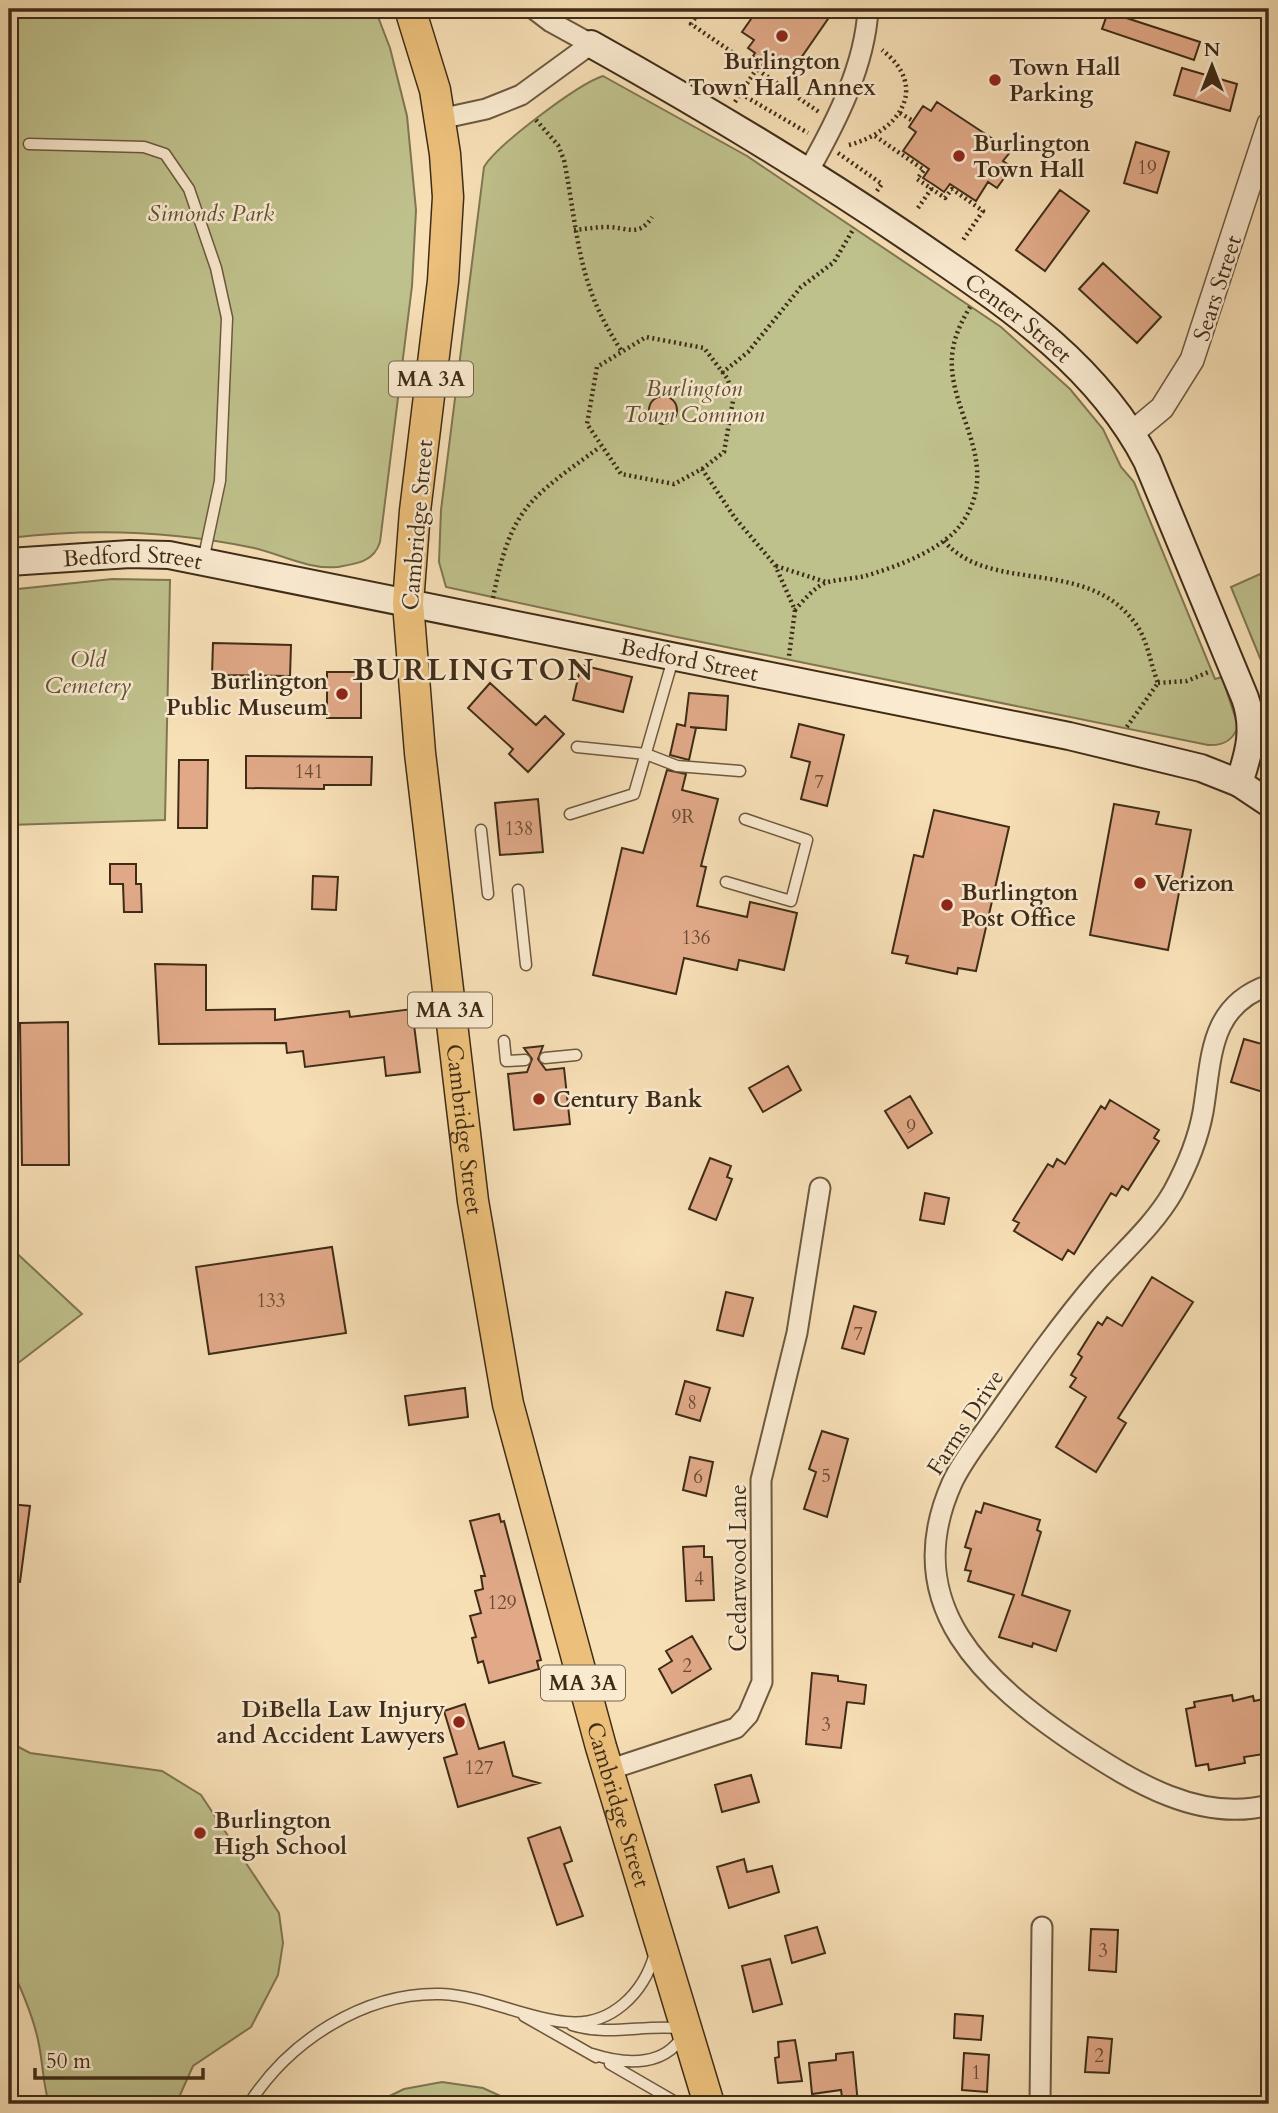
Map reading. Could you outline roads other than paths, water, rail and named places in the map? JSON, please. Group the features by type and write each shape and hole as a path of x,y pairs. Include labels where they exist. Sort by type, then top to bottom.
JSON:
{"main road":[{"name":"Cambridge Street","path":"410,9 428,59 440,119 448,182 448,221 410,556 408,603 417,722 473,1201 508,1404 608,1770 709,2104"},
{"name":"Center Street","path":"591,44 808,170 983,289 1068,356 1132,433 1164,500 1250,712 1251,744 1239,783"},
{"name":"Bedford Street","path":"9,562 130,554 169,555 785,677 1123,748 1200,768 1239,783"},
{"path":"1239,783 1269,803"}],"street":[{"name":"Center Street","path":"534,9 551,22 591,44"},
{"path":"808,170 834,122 861,51 868,9"},
{"path":"440,119 486,109 521,95 591,44"},
{"name":"Sears Street","path":"1132,433 1162,408 1192,360 1269,124"},
{"name":"Farms Drive","path":"1269,985 1239,1001 1217,1031 1200,1125 1183,1170 1166,1204 1059,1329 957,1474 939,1524 935,1569 937,1590 945,1612 968,1652 1051,1727 1126,1775 1184,1801 1231,1809 1269,1805"},
{"name":"Cedarwood Lane","path":"608,1770 736,1728 748,1716 758,1696 763,1665 758,1517 761,1480 797,1333 820,1188"},
{"path":"1040,2104 1042,1927"}],"lane":[{"path":"29,144 144,147 165,154 189,189 216,268 228,318 220,481 203,562"},
{"path":"570,814 635,794 675,655"},
{"path":"577,747 646,754 677,766 740,771"},
{"path":"726,882 790,901 807,840 745,819"},
{"path":"481,830 488,894"},
{"path":"518,890 526,965"},
{"path":"504,1041 506,1061 526,1060"},
{"path":"545,1058 576,1055"},
{"path":"565,2022 590,2021 620,2008 645,1982 659,1939"},
{"path":"249,2104 280,2067 314,2035 367,2008 424,1994 470,1997 608,2031 672,2027 686,2029 677,2043 649,2061 625,2063 592,2054"},
{"path":"505,2006 679,2104"}],"place":[{"name":"Burlington Town Hall Annex","path":"782,36"},
{"name":"Town Hall Parking","path":"995,80"},
{"name":"Burlington Town Hall","path":"959,156"},
{"name":"Burlington Public Museum","path":"342,694"},
{"name":"Verizon","path":"1140,883"},
{"name":"Burlington Post Office","path":"947,905"},
{"name":"Century Bank","path":"539,1099"},
{"name":"DiBella Law Injury and Accident Lawyers","path":"459,1722"},
{"name":"Burlington High School","path":"200,1833"}],"district":[{"name":"BURLINGTON","path":"474,670"}],"park label":[{"name":"Simonds Park","path":"211,213"},
{"name":"Burlington Town Common","path":"694,401"},
{"name":"Old Cemetery","path":"88,672"}]}
